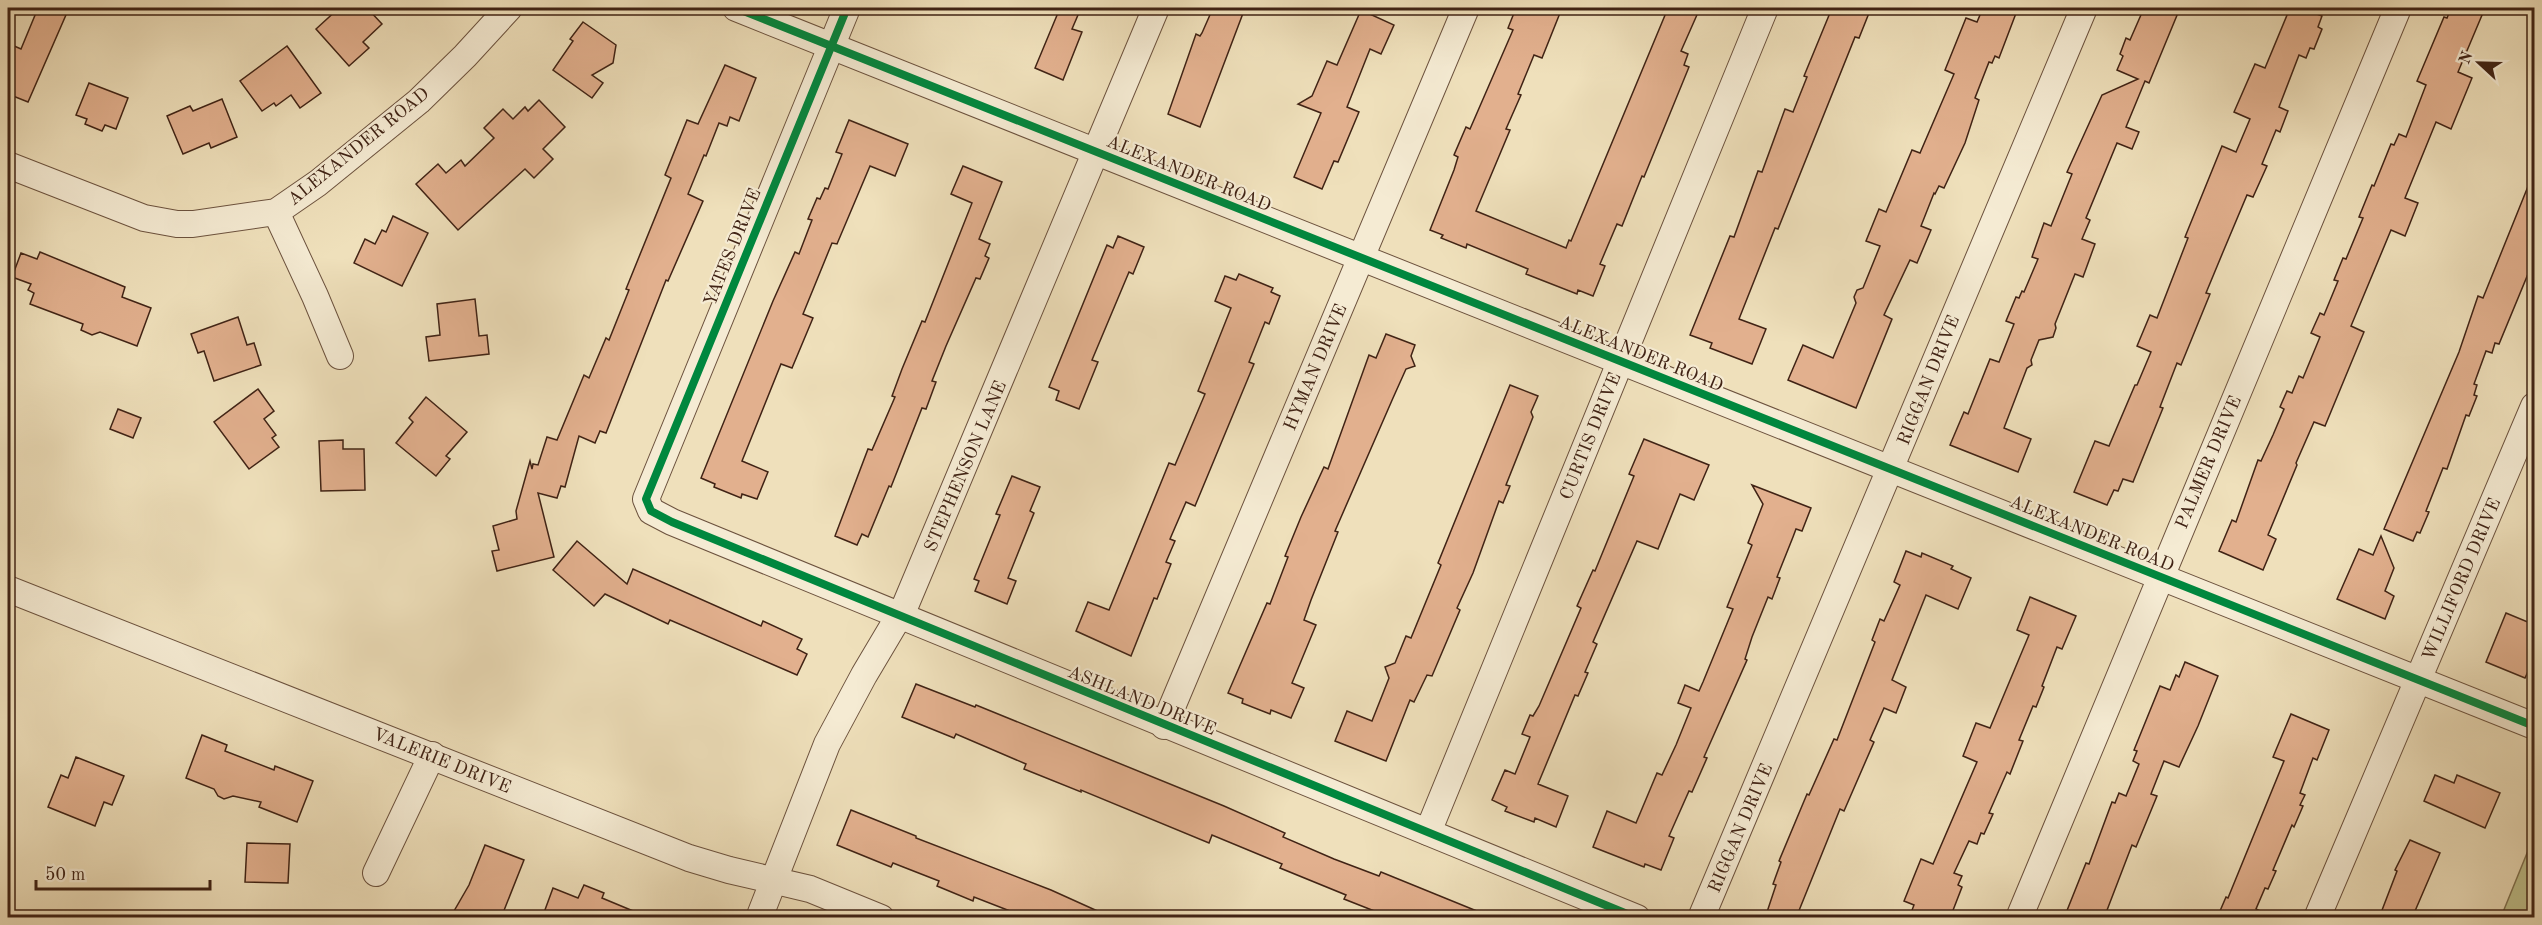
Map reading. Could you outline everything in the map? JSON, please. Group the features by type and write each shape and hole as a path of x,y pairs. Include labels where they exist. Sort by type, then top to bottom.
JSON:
{"street":[{"name":"ALEXANDER ROAD","path":"8,165 144,218 177,224 193,224 276,212 318,183 419,101 509,8"},
{"name":"ALEXANDER ROAD","path":"736,8 2535,726"},
{"name":"YATES DRIVE","path":"646,499 847,8"},
{"name":"STEPHENSON LANE","path":"759,918 827,744 864,675 900,616 1156,8"},
{"name":"HYMAN DRIVE","path":"1164,726 1466,8"},
{"name":"CURTIS DRIVE","path":"1428,832 1765,8"},
{"name":"RIGGAN DRIVE","path":"1701,918 1892,470 2084,8"},
{"name":"PALMER DRIVE","path":"2019,918 2398,8"},
{"path":"276,212 340,356"},
{"name":"WILLIFORD DRIVE","path":"2317,918 2535,406"},
{"name":"ASHLAND DRIVE","path":"646,499 651,511 672,522 1164,726 1637,918"},
{"name":"VALERIE DRIVE","path":"8,589 689,858 810,889 881,918"},
{"path":"376,873 432,755"}],"green space":[{"path":"2534,836 2534,917 2501,917"}],"building":[{"path":"38,8 69,8 28,102 8,94 8,55 12,45 21,49"},
{"path":"339,8 367,8 382,24 363,42 369,48 349,66 316,29"},
{"path":"1060,8 1081,8 1072,29 1082,32 1063,80 1035,68"},
{"path":"1213,8 1245,8 1200,127 1168,114 1196,34 1200,36 1202,33"},
{"path":"1516,8 1562,8 1542,58 1534,55 1518,94 1521,95 1506,129 1510,130 1476,211 1566,248 1569,240 1571,241 1668,8 1700,8 1681,51 1688,54 1684,65 1689,67 1622,226 1617,224 1600,264 1605,266 1593,296 1578,290 1577,294 1526,274 1528,269 1467,244 1466,248 1441,238 1443,235 1430,230 1454,170 1458,157 1454,155 1466,127 1470,129 1513,30 1508,28"},
{"path":"1832,8 1871,8 1859,38 1855,37 1778,229 1775,228 1739,319 1766,329 1752,364 1710,348 1712,343 1690,335 1730,236 1734,237 1758,171 1762,172 1785,109 1793,112 1807,77 1804,76"},
{"path":"1983,8 2018,8 1999,58 1995,56 1992,63 1989,62 1975,98 1979,100 1965,143 1944,188 1939,186 1934,193 1921,226 1931,230 1917,263 1910,260 1884,315 1892,319 1856,408 1788,380 1803,345 1833,358 1856,303 1854,297 1857,290 1863,288 1880,246 1866,241 1879,209 1886,212 1912,150 1920,153 1954,74 1945,70 1966,18 1977,22"},
{"path":"2144,8 2180,8 2149,83 2145,81 2126,127 2139,132 2132,149 2117,143 2086,218 2090,220 2082,239 2095,244 2083,277 2075,274 2055,324 2053,337 2039,340 2031,360 2032,365 2027,368 2004,428 2031,439 2018,472 1950,445 1964,412 1968,414 1990,359 1999,362 2014,324 2006,321 2016,297 2019,298 2022,291 2024,292 2038,259 2032,257 2044,223 2051,226 2072,174 2067,172 2102,95 2138,79 2117,70 2123,56 2120,54 2126,38 2130,40"},
{"path":"2290,8 2301,8 2322,16 2318,27 2322,29 2314,49 2310,48 2306,58 2299,55 2279,107 2288,111 2280,132 2276,130 2262,164 2267,166 2253,197 2247,195 2206,293 2210,294 2181,365 2177,363 2160,407 2163,408 2133,482 2123,479 2118,491 2114,490 2107,505 2074,492 2095,441 2109,446 2135,385 2137,385 2151,352 2137,346 2150,315 2157,318 2188,238 2185,237 2222,146 2236,152 2250,119 2234,112 2255,64 2265,68"},
{"path":"2451,8 2485,8 2458,72 2472,78 2451,129 2436,122 2405,198 2418,203 2405,236 2391,230 2351,326 2364,332 2325,426 2314,422 2296,463 2268,535 2276,539 2263,570 2219,551 2232,520 2236,522 2258,460 2261,461 2273,435 2284,409 2280,407 2287,391 2292,393 2299,376 2303,378 2320,337 2311,333 2320,313 2324,315 2338,281 2334,280 2343,258 2346,259 2363,218 2359,217 2372,185 2374,186 2391,144 2394,145 2399,134 2406,137 2426,85 2417,81 2444,17 2447,18"},
{"path":"1361,10 1394,25 1381,54 1370,49 1347,107 1359,112 1338,162 1334,161 1322,189 1294,177 1321,113 1298,104 1312,96 1327,61 1337,65"},
{"path":"583,22 616,45 613,63 592,75 603,83 592,98 553,70 573,41 570,39"},
{"path":"287,46 321,93 300,108 291,95 276,106 274,103 262,111 240,81"},
{"path":"725,65 756,78 739,121 730,117 727,126 719,123 706,156 704,155 688,194 703,201 668,281 666,280 606,433 600,431 595,443 579,436 565,487 561,486 557,498 538,493 554,557 497,571 492,551 499,550 493,526 517,519 516,511 530,461 532,469 533,464 538,465 547,437 557,440 584,375 589,378 606,338 609,340 629,290 626,289 671,178 665,175 687,120 698,124"},
{"path":"89,83 128,98 116,129 105,125 102,131 85,124 87,119 76,115"},
{"path":"222,99 237,137 211,148 209,143 183,154 167,116 190,106 193,111"},
{"path":"539,100 565,127 543,149 553,159 534,178 525,169 458,230 416,184 438,164 446,173 461,160 465,166 494,138 484,128 503,109 513,119 525,107 528,111"},
{"path":"849,120 908,144 895,176 870,166 837,244 832,243 803,314 813,318 792,368 781,364 742,461 768,472 757,499 742,494 741,498 714,487 715,484 701,478 773,301 795,252 799,254 812,220 808,219 817,198 820,199 825,188 828,189 842,154 836,152"},
{"path":"963,166 1002,182 979,239 990,244 985,256 989,258 980,279 976,278 946,346 932,381 936,382 926,409 922,408 891,487 889,486 868,537 862,534 857,545 835,536 868,449 872,450 895,397 892,396 902,369 922,321 925,322 972,203 951,194"},
{"path":"2535,169 2535,257 2499,344 2495,343 2492,353 2486,351 2474,384 2477,385 2474,395 2477,396 2469,416 2466,415 2447,469 2443,468 2420,533 2417,532 2413,541 2384,529 2459,352 2478,296 2483,298"},
{"path":"393,216 428,233 402,286 354,263 365,239 375,244 382,230 386,232"},
{"path":"1118,236 1144,247 1133,274 1129,272 1092,360 1098,362 1079,409 1056,400 1059,391 1049,387 1107,245 1113,248"},
{"path":"40,252 125,287 122,297 151,308 137,346 100,332 92,335 81,330 83,324 30,304 34,293 28,290 31,284 12,277 21,253 37,259"},
{"path":"1239,274 1273,288 1271,292 1280,296 1269,324 1265,322 1249,362 1254,364 1195,506 1186,502 1170,539 1175,541 1166,562 1171,564 1157,599 1154,598 1131,656 1076,631 1088,602 1109,610 1169,463 1175,465 1205,394 1198,391 1231,308 1215,301 1225,276 1236,280"},
{"path":"475,299 479,336 487,335 489,354 429,361 426,337 440,335 437,304"},
{"path":"238,317 247,345 254,343 261,365 214,381 204,351 198,353 191,334"},
{"path":"1386,334 1415,345 1411,356 1415,366 1406,369 1393,398 1335,531 1338,532 1304,620 1316,625 1292,683 1304,688 1291,718 1271,710 1270,714 1242,703 1243,699 1228,693 1267,603 1270,604 1288,557 1285,556 1301,517 1324,467 1328,469 1369,355 1376,358"},
{"path":"1510,385 1538,396 1531,412 1533,417 1506,485 1510,486 1503,503 1499,501 1473,573 1457,608 1460,610 1432,676 1427,675 1414,702 1410,700 1386,761 1335,741 1347,711 1372,721 1389,678 1385,667 1395,663 1406,636 1411,638 1441,565 1438,563"},
{"path":"258,389 274,411 264,419 276,435 272,438 279,447 249,469 214,422"},
{"path":"426,397 467,432 446,456 450,459 436,476 396,443 413,422 409,418"},
{"path":"118,409 141,418 133,438 110,429"},
{"path":"1644,439 1709,465 1694,500 1680,494 1658,549 1637,541 1593,642 1597,644 1585,672 1588,673 1578,696 1575,695 1538,784 1568,796 1556,827 1535,818 1534,822 1505,811 1507,807 1492,800 1505,770 1515,774 1530,737 1522,734 1530,715 1533,716 1539,706 1581,608 1577,606 1593,570 1595,571 1634,476 1629,474"},
{"path":"343,440 343,449 364,449 365,490 321,491 319,441"},
{"path":"1012,476 1040,487 1030,511 1034,513 1008,578 1016,581 1007,604 975,591 979,581 974,579 1000,515 996,514"},
{"path":"1752,485 1811,508 1802,531 1796,529 1777,577 1780,578 1772,599 1768,597 1752,637 1745,659 1747,660 1704,757 1707,758 1669,836 1674,838 1661,870 1645,864 1644,867 1593,847 1607,811 1636,823 1657,773 1662,775 1676,745 1691,708 1678,703 1685,685 1699,691 1733,609 1727,607 1752,545 1748,543 1763,504"},
{"path":"2381,536 2394,568 2385,591 2394,596 2385,619 2337,599 2359,549 2373,555"},
{"path":"577,541 627,584 633,569 761,626 763,621 802,639 797,649 807,654 797,675 670,620 668,624 605,594 594,606 553,570"},
{"path":"1906,551 1921,557 1922,553 1953,566 1951,569 1971,578 1958,609 1926,595 1892,680 1906,687 1896,713 1884,708 1870,740 1874,742 1844,811 1840,809 1796,918 1765,918 1776,885 1773,884 1781,862 1779,861 1807,794 1809,795 1834,739 1837,740 1875,642 1872,640 1880,619 1884,621 1900,585 1894,582"},
{"path":"2030,597 2076,616 2062,649 2057,647 2036,707 2033,706 2019,740 2023,741 2010,774 2007,772 1989,813 1993,814 1984,834 1981,833 1977,844 1969,841 1954,873 1962,876 1958,885 1962,887 1950,918 1909,918 1914,905 1904,901 1921,859 1933,864 1977,762 1963,756 1976,723 1990,728 2029,635 2017,630"},
{"path":"2506,613 2535,625 2535,656 2525,678 2486,662"},
{"path":"2185,662 2218,676 2179,767 2164,761 2151,794 2157,796 2136,847 2132,845 2104,918 2064,918 2086,863 2089,864 2112,802 2115,803 2119,793 2126,796 2139,764 2133,761 2137,751 2134,750 2160,686 2170,690"},
{"path":"916,684 975,707 976,705 1224,806 1285,833 1283,837 1334,859 1379,876 1381,872 1494,918 1413,918 1399,912 1397,918 1392,918 1344,899 1346,895 1280,868 1282,864 1212,835 1209,843 1024,769 1026,764 956,734 954,738 902,717"},
{"path":"2291,714 2329,730 2317,760 2313,758 2300,793 2305,795 2300,805 2303,806 2294,827 2292,825 2273,870 2276,871 2268,889 2265,888 2256,909 2275,918 2217,918 2226,897 2228,898 2284,761 2273,757"},
{"path":"202,735 227,745 225,751 274,770 275,766 313,781 297,822 259,807 261,802 233,796 224,799 218,796 214,789 186,778"},
{"path":"76,757 124,776 112,805 104,802 95,826 48,807 61,775 68,778"},
{"path":"2435,775 2454,783 2457,775 2500,793 2485,828 2424,801"},
{"path":"851,810 916,836 916,838 1051,890 1113,918 1008,918 1010,911 974,897 973,901 937,886 939,881 893,863 891,867 837,845"},
{"path":"2410,840 2440,853 2412,918 2379,918 2397,871 2395,870"},
{"path":"247,843 290,844 288,883 245,882"},
{"path":"485,845 524,860 501,918 450,918 469,885"},
{"path":"584,885 604,893 602,898 650,918 542,918 553,888 578,898"}],"cycle path":[{"path":"736,8 2534,726"},
{"path":"847,8 646,499 651,511 672,522 1637,918"}]}
